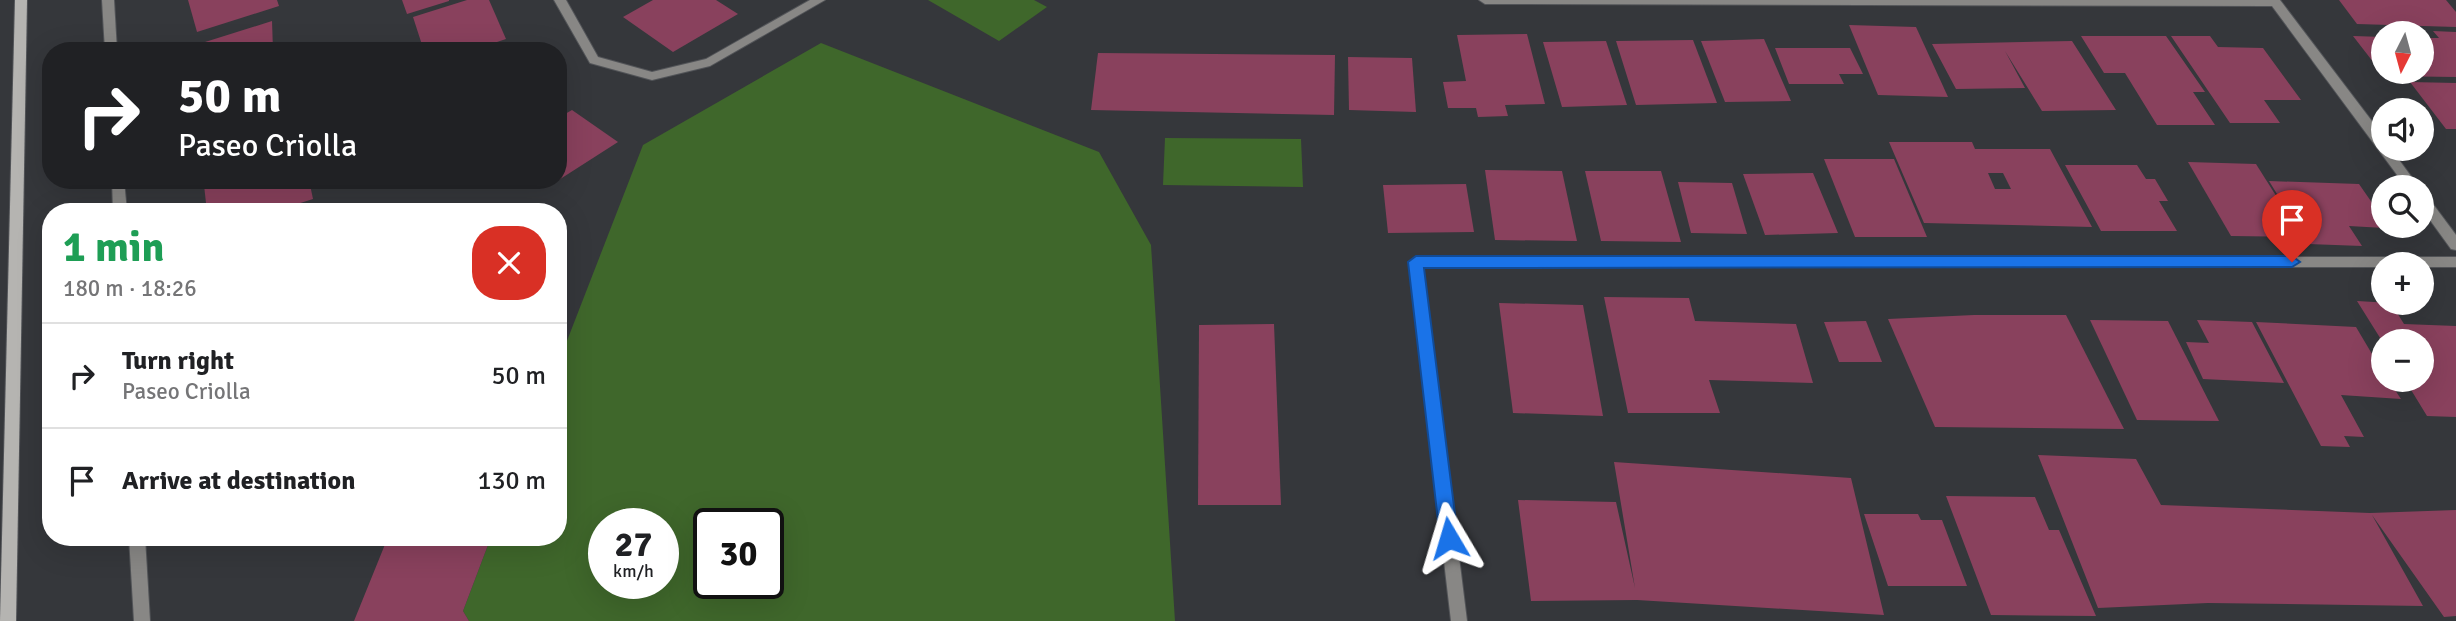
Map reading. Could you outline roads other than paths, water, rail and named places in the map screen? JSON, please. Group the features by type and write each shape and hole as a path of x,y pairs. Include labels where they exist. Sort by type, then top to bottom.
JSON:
{"main road":[{"path":"8,621 20,0"}],"street":[{"path":"108,0 110,42"},
{"path":"560,0 594,60 652,76 710,62 819,0"},
{"path":"1485,0 2275,1 2371,130"},
{"path":"2434,215 2456,245"},
{"path":"1459,621 1416,262 2456,262"},
{"path":"138,546 142,621"}]}
